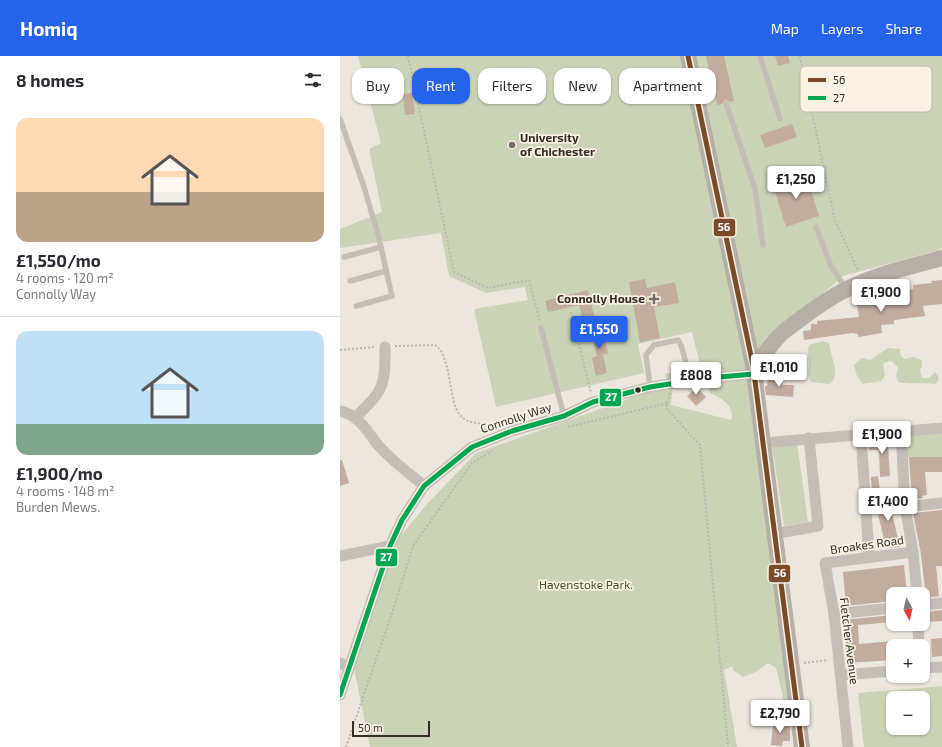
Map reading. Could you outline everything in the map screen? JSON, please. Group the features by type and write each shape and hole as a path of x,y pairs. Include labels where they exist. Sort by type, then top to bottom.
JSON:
{"street":[{"path":"688,56 753,370 792,664 801,746"},
{"path":"753,370 784,331 809,312 846,289 863,282 942,258"},
{"path":"356,418 377,396 383,386 385,347"},
{"name":"Connolly Way","path":"340,695 345,665 390,546 402,520 424,486 472,447 512,431 564,422 593,402 650,387 753,370"},
{"path":"340,411 356,418 367,428 378,445 424,486"},
{"path":"774,442 942,428"},
{"path":"901,431 905,507 913,552 916,587"},
{"path":"861,435 869,557"},
{"path":"784,532 818,526 809,438"},
{"path":"905,507 942,503"},
{"path":"340,556 390,546"},
{"name":"Broakes Road","path":"824,563 913,552"},
{"name":"Fletcher Avenue","path":"824,563 834,614 848,747"},
{"path":"930,604 942,603"},
{"path":"834,614 886,609"},
{"path":"930,668 942,667"},
{"path":"841,675 886,672"}],"lane":[{"path":"760,56 780,119"},
{"path":"726,103 755,189 764,245"},
{"path":"340,119 363,184 381,247 392,296 356,306"},
{"path":"816,227 831,266 846,289"},
{"path":"344,257 381,247"},
{"path":"350,281 386,271"},
{"path":"541,328 564,422"},
{"path":"650,387 646,355 654,345 678,340 681,344 691,381"}],"path":[{"path":"408,56 454,272 488,288 529,280 541,328"},
{"path":"800,56 802,66"},
{"path":"812,112 835,221 863,282"},
{"path":"572,312 593,402"},
{"path":"340,350 435,345 439,347 448,372 456,408 466,421 484,424 490,427 493,438"},
{"path":"564,422 668,403 666,408 700,445 728,747"},
{"path":"346,747 394,607 413,546 472,463 493,451"},
{"path":"792,664 839,659"}],"green space":[{"path":"358,56 942,56 942,248 843,276 748,360 749,369 667,381 665,374 700,365 692,332 638,344 644,373 496,407 474,309 528,300 525,287 486,293 449,276 441,233 340,248 340,229 382,212 369,149 381,143 371,104 404,104 404,68 361,68"},
{"path":"822,341 829,343 835,366 835,375 830,384 811,382 808,371 809,345"},
{"path":"888,348 900,349 901,356 905,359 913,357 922,360 920,370 922,378 929,378 935,372 939,378 936,384 898,382 896,376 898,367 891,361 883,363 885,376 881,381 863,384 857,376 854,365 862,358 870,360"},
{"name":"Havenstoke Park.","path":"749,373 792,705 784,702 776,668 768,663 756,672 743,677 733,670 733,666 724,670 737,747 370,747 354,669 398,539 427,504 476,453 673,383 671,405 731,420 732,415 729,406 718,397 710,393 707,378"},
{"path":"942,432 942,457 905,457 906,435"},
{"path":"797,442 808,522 784,526 772,445"},
{"path":"942,686 942,747 864,747 858,693"}],"building":[{"path":"706,56 724,56 734,101 730,102 725,99 722,104 717,105 716,68 709,68"},
{"path":"775,56 788,56 790,63 778,66"},
{"path":"412,93 412,104 414,104 415,114 405,115 404,94"},
{"path":"792,124 797,137 765,148 760,135"},
{"path":"806,174 819,216 786,227 773,185"},
{"path":"645,279 647,288 675,282 679,303 654,307 660,338 640,342 629,282"},
{"path":"942,280 942,304 923,306 925,316 894,320 894,324 881,325 882,333 858,337 858,334 852,333 804,340 803,331 811,330 811,324 817,324 817,321 859,317 857,305 896,299 895,292 913,289 913,285 932,283 931,281"},
{"path":"588,290 595,320 584,323 579,305 548,312 545,301"},
{"path":"602,326 608,353 598,356 603,355 607,373 596,376 592,358 597,356 590,329"},
{"path":"768,377 783,378 782,385 794,385 793,397 766,395 765,386 767,386"},
{"path":"697,387 706,397 696,406 687,396"},
{"path":"893,439 893,445 888,445 890,476 880,477 879,450 869,450 868,441"},
{"path":"909,457 942,457 942,472 925,472 927,495 922,496 923,498 912,499"},
{"path":"342,460 349,483 340,486 340,461"},
{"path":"878,476 880,491 872,492 871,477"},
{"path":"881,492 891,492 891,509 900,547 886,548 878,514 883,514"},
{"path":"942,510 942,566 936,566 939,596 930,597 930,587 925,587 921,554 913,513"},
{"path":"904,565 906,587 886,587 886,602 846,606 843,572"},
{"path":"942,610 942,621 930,622 930,612"},
{"path":"886,616 886,623 858,625 859,644 886,642 886,660 847,663 844,620"},
{"path":"942,638 942,656 932,657 931,639"},
{"path":"773,724 790,725 790,741 783,741 782,746 771,745"}],"transit line":[{"name":"56","path":"688,56 753,365 802,747"},
{"name":"27","path":"340,695 390,546 402,520 424,486 472,447 512,431 564,416 593,402 650,387 708,378 754,374"}],"place":[{"name":"University of Chichester","path":"512,145"},
{"name":"Connolly House","path":"654,299"}]}
